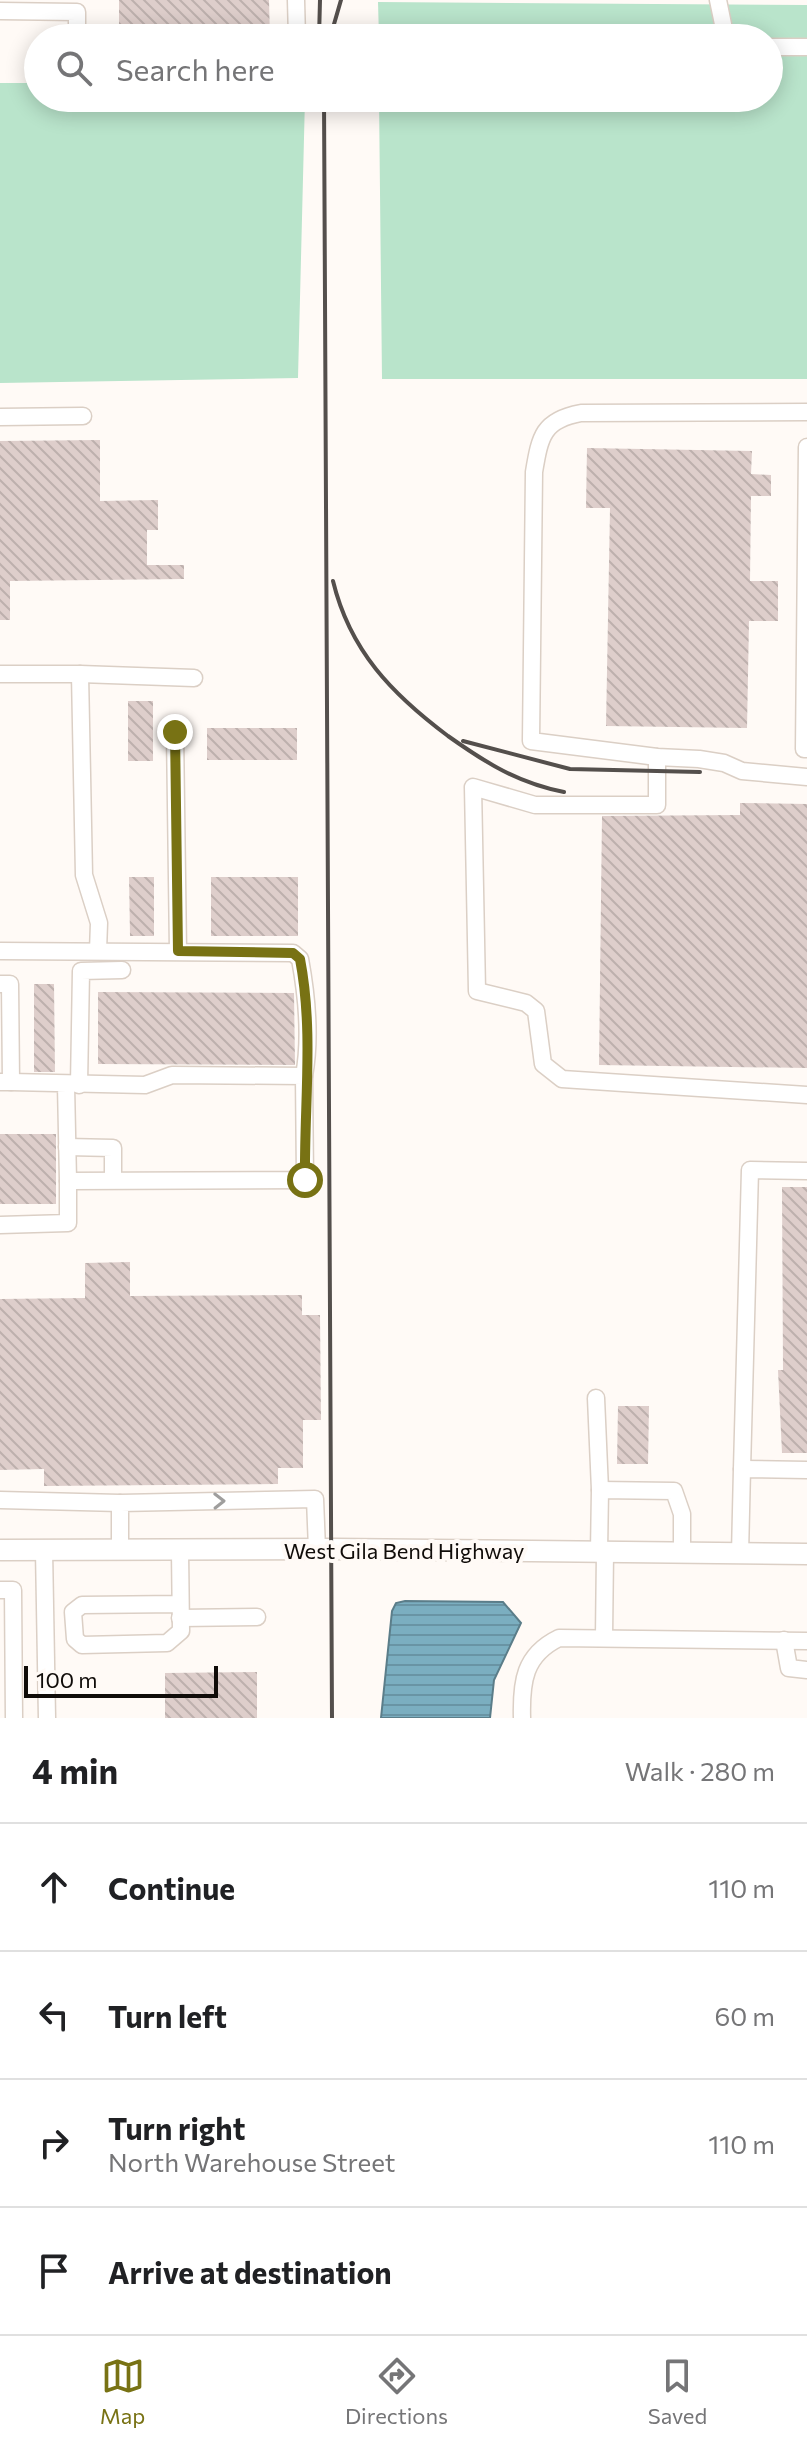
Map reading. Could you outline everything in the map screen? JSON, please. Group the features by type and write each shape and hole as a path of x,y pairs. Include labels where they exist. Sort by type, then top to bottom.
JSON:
{"main road":[{"name":"West Gila Bend Highway","path":"0,1550 317,1549 807,1554"}],"street":[{"path":"296,0 297,24"},
{"path":"718,0 723,24"},
{"path":"0,11 49,6 77,12 77,24"},
{"path":"783,47 807,47"},
{"path":"807,412 581,413 561,416 546,427 534,472 531,741 724,763 742,771 767,776 807,777"},
{"path":"0,417 83,416"},
{"path":"807,447 804,749 807,749"},
{"path":"0,674 194,678"},
{"path":"80,674 84,875 99,923 98,951"},
{"path":"175,732 178,951"},
{"path":"657,757 657,805 535,805 473,787 477,991 485,996 526,1003 536,1011 543,1064 562,1079 807,1095"},
{"path":"0,951 293,953 300,959 308,1053 304,1076 305,1180 68,1181"},
{"path":"0,1225 68,1223 67,1147 81,971 122,970"},
{"path":"0,984 10,984 6,1082 145,1085 172,1075 304,1076"},
{"path":"67,1147 113,1148 113,1180"},
{"path":"740,1554 750,1170 807,1171"},
{"path":"596,1398 604,1637"},
{"path":"742,1469 807,1470"},
{"path":"600,1490 674,1491 682,1514 682,1553"},
{"path":"0,1500 120,1503 315,1499 317,1549"},
{"path":"120,1503 120,1550"},
{"path":"44,1550 47,1718"},
{"path":"180,1551 180,1611 181,1631 167,1643 82,1645 75,1639 73,1612 82,1605 180,1611 257,1617"},
{"path":"6,1590 14,1718"},
{"path":"522,1718 524,1676 535,1654 559,1638 807,1641"},
{"path":"784,1640 789,1668 807,1670"}],"green space":[{"path":"378,2 807,5 807,379 382,379 379,112 783,112 783,24 379,24"},
{"path":"0,83 24,83 24,112 305,112 298,378 0,383"}],"water":[{"path":"503,1602 521,1623 494,1680 490,1718 381,1718 392,1611 396,1603"}],"building":[{"path":"119,0 269,0 270,24 119,24"},
{"path":"100,440 100,501 158,500 158,530 147,530 147,565 184,565 184,579 10,581 10,620 0,620 0,441"},
{"path":"587,448 752,451 751,474 771,475 771,496 751,496 750,581 778,581 778,621 749,621 747,728 606,726 610,508 586,508"},
{"path":"128,701 153,701 153,761 128,761"},
{"path":"207,728 297,728 297,760 207,760"},
{"path":"740,803 807,804 807,1068 599,1065 602,816 740,815"},
{"path":"129,877 154,877 154,936 130,936"},
{"path":"211,877 298,877 298,936 211,936"},
{"path":"34,984 54,984 55,1072 34,1072"},
{"path":"98,992 294,993 295,1065 98,1064"},
{"path":"0,1134 56,1134 56,1204 0,1204"},
{"path":"782,1187 807,1187 807,1453 782,1453 778,1370 783,1370"},
{"path":"130,1262 130,1296 302,1295 302,1315 320,1315 321,1420 303,1420 303,1468 278,1468 278,1484 44,1486 44,1469 0,1470 0,1299 85,1298 85,1263"},
{"path":"618,1406 649,1406 648,1464 617,1464"},
{"path":"257,1672 257,1718 165,1718 165,1673"}],"railway":[{"path":"319,24 320,0"},
{"path":"334,24 341,0"},
{"path":"324,112 332,1718"},
{"path":"333,581 350,629 362,650 391,687 409,704 448,736 489,763 532,783 564,792"},
{"path":"463,741 570,769 700,772"}],"route":[{"path":"175,732 178,951 293,953 300,959 308,1053 304,1076 305,1180"}]}
